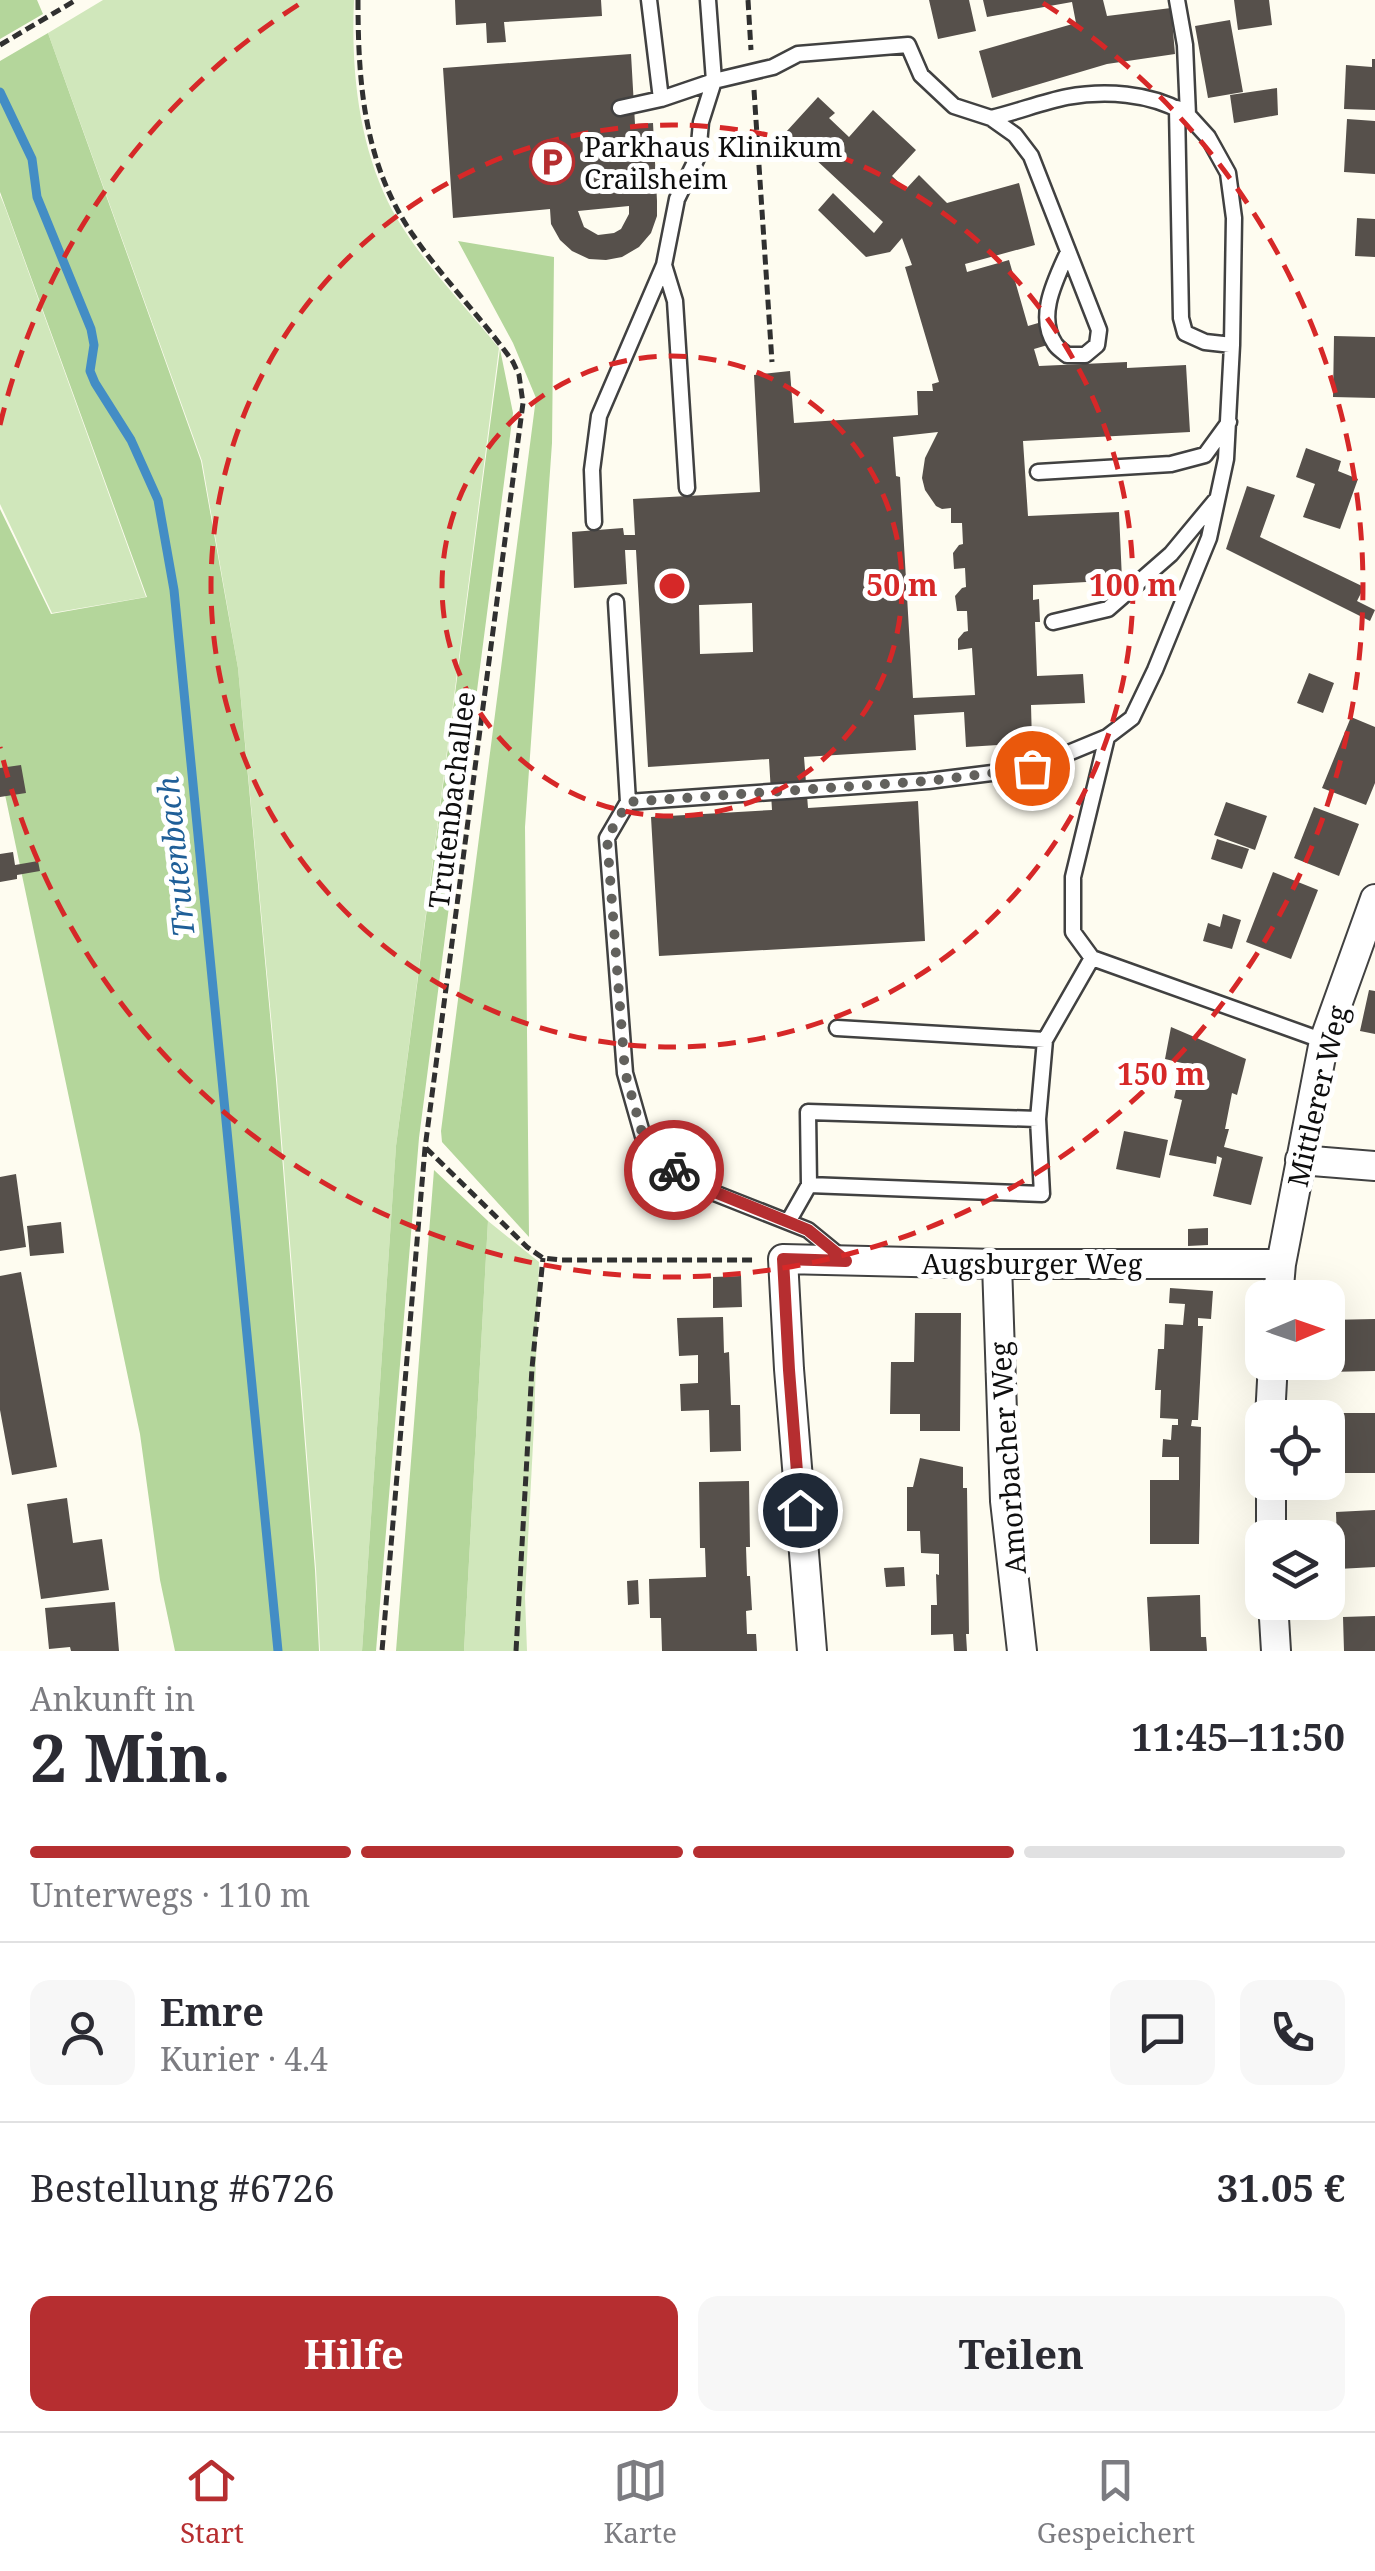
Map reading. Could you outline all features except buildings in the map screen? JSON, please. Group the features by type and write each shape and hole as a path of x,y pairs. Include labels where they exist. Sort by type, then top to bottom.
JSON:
{"street":[{"name":"Mittlerer Weg","path":"1280,1280 1324,1041 1375,899"},
{"path":"1300,1160 1375,1166"},
{"path":"783,1259 812,1651"},
{"name":"Augsburger Weg","path":"783,1259 1281,1264"},
{"name":"Amorbacher Weg","path":"997,1264 1005,1501 1022,1651"},
{"path":"1274,1620 1276,1651"}],"lane":[{"path":"650,0 662,100"},
{"path":"594,522 592,470 599,416 664,265 677,199 698,156 701,122 714,81 708,0"},
{"path":"1177,0 1185,45 1182,318 1185,333 1205,342 1232,345"},
{"path":"620,108 662,100 773,66 798,54 908,46 921,74 954,106 991,118 1015,134 1031,156 1099,330 1098,346 1085,355 1067,355 1055,344 1048,323 1050,296 1068,252"},
{"path":"628,802 928,781 1032,768 1107,737 1132,718 1209,538 1226,459 1234,218 1228,174 1208,137 1182,111 1165,102 1102,94 1066,98 991,118"},
{"path":"664,265 675,301 687,488"},
{"path":"1038,472 1171,464 1205,455 1229,422"},
{"path":"1053,622 1108,610 1171,554 1217,499"},
{"path":"616,602 628,802 607,838 625,1072 646,1147 690,1182 808,1230 846,1261"},
{"path":"1107,737 1074,877 1073,932 1092,958 1324,1041"},
{"path":"810,1186 1042,1194 1038,1119 1045,1040 1092,958"},
{"path":"837,1028 1045,1040"},
{"path":"788,1222 810,1186 808,1112 1038,1119"}],"path":[{"path":"0,46 76,0"},
{"name":"Trutenbachallee","path":"358,0 361,92 378,164 413,235 513,362 523,403 425,1148 382,1651"},
{"path":"748,0 772,362"},
{"path":"425,1148 527,1248 543,1258 783,1259"},
{"path":"516,1651 532,1368 543,1258"}],"green space":[{"path":"0,0 37,0 43,14 0,39"},
{"path":"103,0 354,0 354,52 363,129 388,202 439,277 499,348 396,1146 362,1651 320,1651 277,1080 238,668 202,461 48,33"},
{"path":"48,33 201,461 238,668 276,1080 319,1651 175,1651 160,1580 140,1434 0,771 0,509 51,614 147,597 0,192 0,61"},
{"path":"0,195 146,597 52,613 0,504"},
{"path":"458,241 554,257 552,443 525,827 529,1237 442,1142 441,1131 536,398 513,343"},
{"path":"500,349 513,413 419,1138 376,1651 362,1651 396,1146"},
{"path":"434,1170 488,1221 464,1651 396,1651"},
{"path":"488,1221 539,1262 525,1597 527,1651 464,1651"}],"waterway":[{"name":"Trutenbach","path":"0,92 32,159 37,197 91,329 94,345 90,371 131,440 158,500 174,590 278,1651"}],"way so far":[{"path":"674,1170 646,1147 625,1072 607,838 628,802 928,781 1032,768"}],"place":[{"name":"Parkhaus Klinikum Crailsheim","path":"552,162"}],"route":[{"path":"674,1170 690,1182 808,1230 846,1261 783,1259 800,1510"}]}
